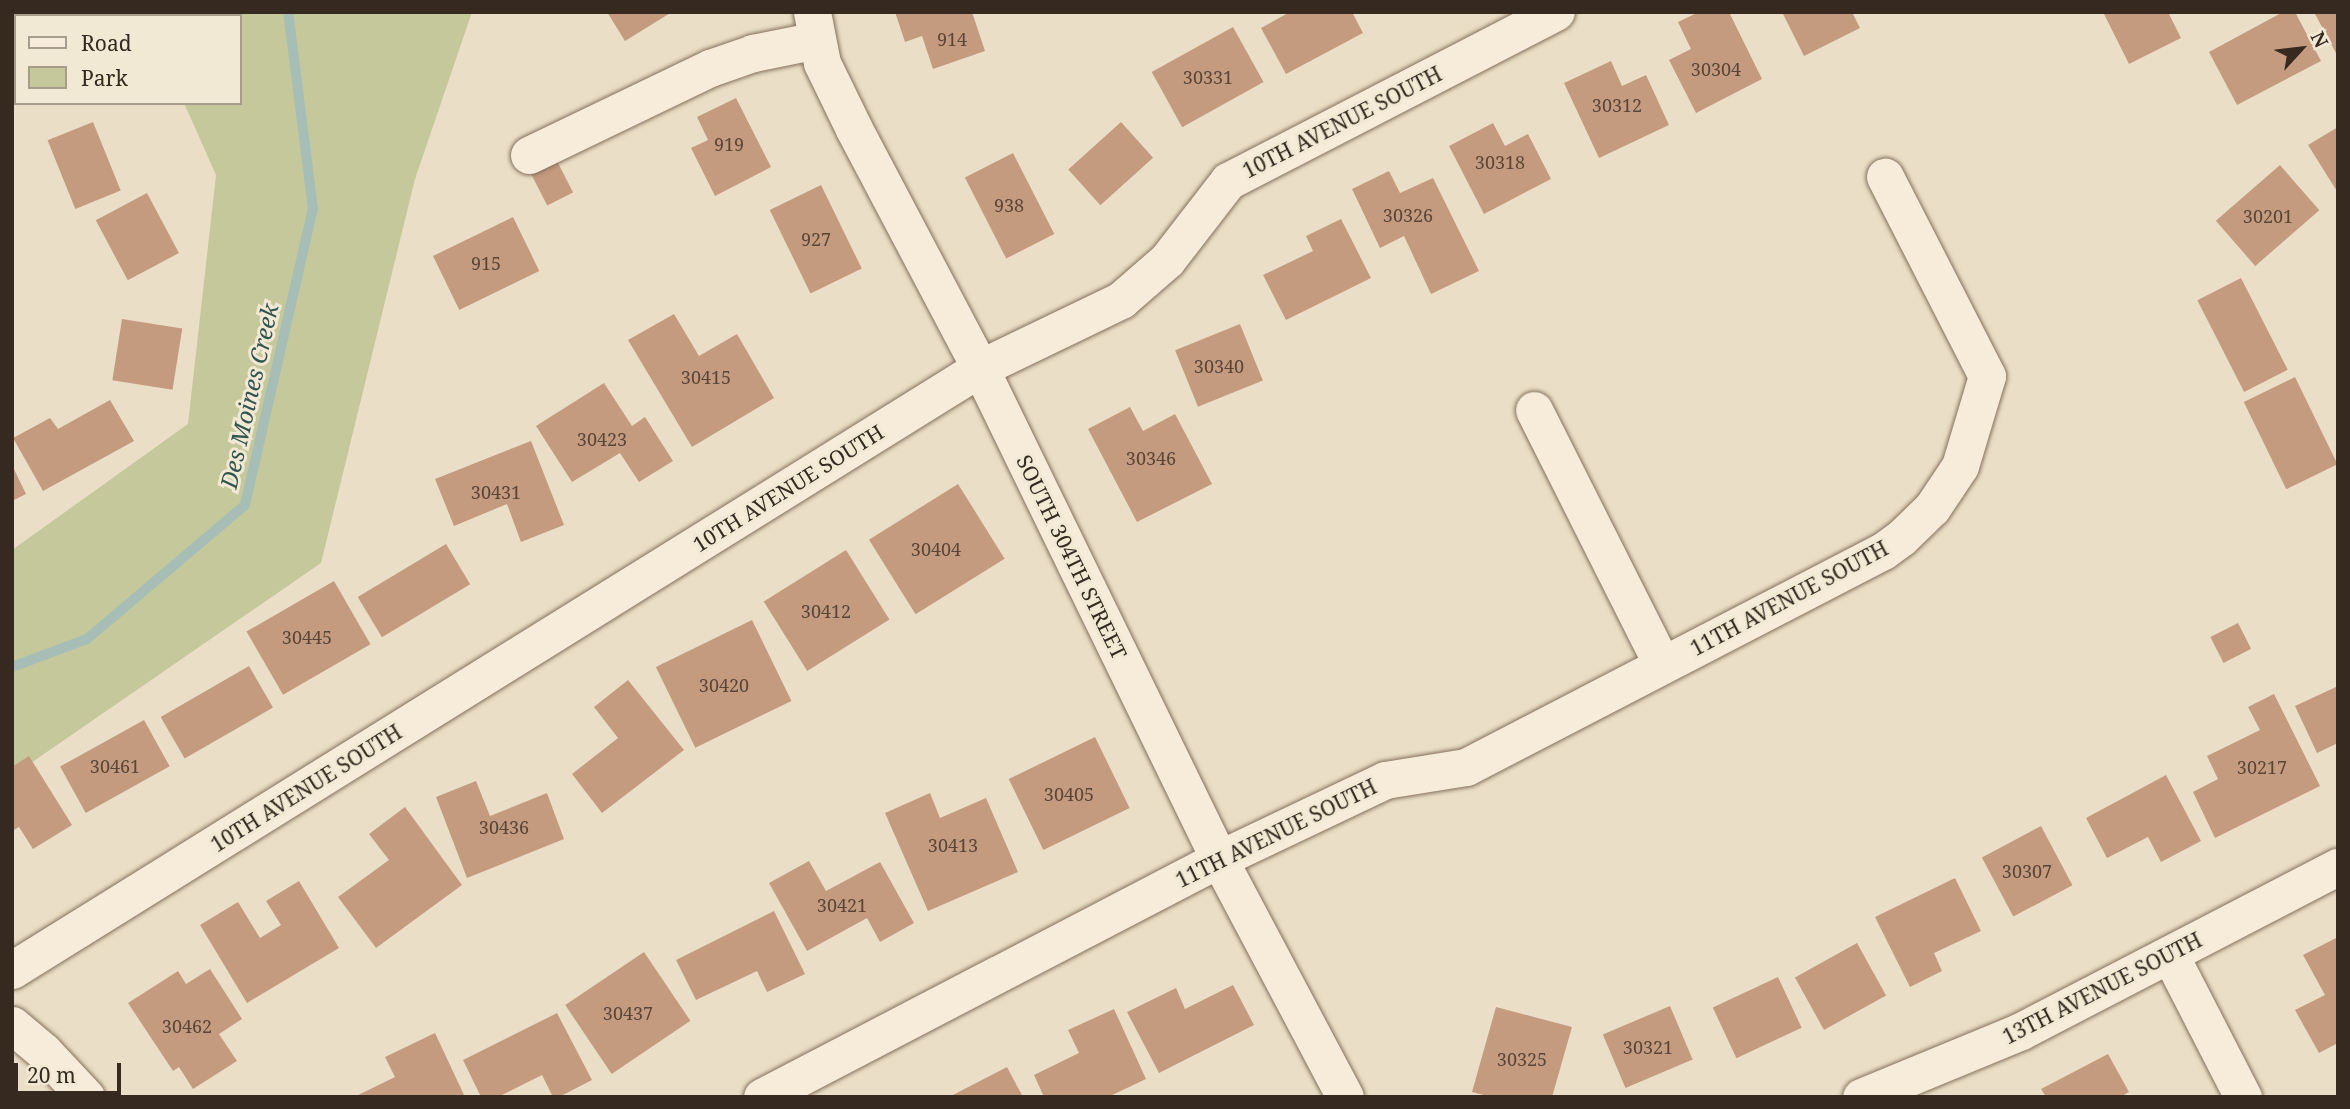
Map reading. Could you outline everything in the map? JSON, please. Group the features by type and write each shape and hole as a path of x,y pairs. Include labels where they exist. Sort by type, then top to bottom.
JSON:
{"street":[{"name":"10TH AVENUE SOUTH","path":"12,970 981,368 1121,300 1167,260 1228,181 1556,12"},
{"name":"SOUTH 304TH STREET","path":"814,26 822,63 854,129 981,368 1219,859 1345,1097"},
{"path":"529,155 710,68 753,53 814,26"},
{"name":"11TH AVENUE SOUTH","path":"762,1097 1219,859 1385,780 1466,767 1883,551 1917,524 1932,508 1959,466 1987,376 1885,177"},
{"path":"1534,410 1662,665"},
{"name":"13TH AVENUE SOUTH","path":"1861,1097 2021,1031 2338,867"},
{"path":"2170,956 2243,1097"},
{"path":"12,1025 43,1051 86,1097"}],"green space":[{"path":"144,12 472,12 415,179 321,563 12,776 12,550 188,424 216,175 185,105 242,105 242,14"}],"building":[{"path":"63,12 133,12 133,14"},
{"path":"607,12 672,12 625,41"},
{"path":"895,12 972,12 985,51 933,69 922,36 905,42"},
{"path":"1290,12 1352,12 1363,33 1286,74 1261,28"},
{"path":"1699,12 1729,12 1762,79 1696,113 1669,60 1691,49 1678,22"},
{"path":"1782,12 1852,12 1860,28 1804,56"},
{"path":"2103,12 2168,12 2181,38 2129,64"},
{"path":"2283,12 2295,12 2321,61 2237,105 2209,52"},
{"path":"2314,12 2338,12 2338,57"},
{"path":"1233,27 1264,82 1182,127 1152,72"},
{"path":"1611,61 1622,86 1646,75 1669,125 1599,158 1564,83"},
{"path":"736,98 771,167 715,196 691,148 708,140 697,117"},
{"path":"93,122 121,191 75,209 48,140"},
{"path":"1121,122 1153,158 1100,205 1068,170"},
{"path":"1493,123 1505,146 1528,134 1551,179 1484,214 1449,146"},
{"path":"2338,127 2338,193 2308,145"},
{"path":"1013,153 1054,234 1006,259 965,178"},
{"path":"554,155 573,192 547,206 528,168"},
{"path":"2280,165 2319,210 2255,266 2216,221"},
{"path":"1389,171 1400,193 1433,178 1479,271 1431,294 1404,236 1380,248 1352,189"},
{"path":"821,185 862,269 811,294 770,210"},
{"path":"147,193 179,253 128,280 96,220"},
{"path":"513,217 539,271 459,310 433,256"},
{"path":"1341,219 1371,278 1286,320 1263,275 1313,251 1306,236"},
{"path":"2241,278 2288,370 2244,392 2197,300"},
{"path":"674,314 699,356 737,334 774,398 692,447 628,340"},
{"path":"122,319 182,329 173,390 112,380"},
{"path":"1240,324 1263,381 1198,407 1175,350"},
{"path":"2295,377 2338,464 2286,489 2244,402"},
{"path":"604,383 632,426 645,417 673,461 639,482 620,453 572,482 536,426"},
{"path":"110,400 134,441 43,491 13,438 50,418 58,429"},
{"path":"1130,407 1143,431 1175,414 1212,484 1137,522 1088,429"},
{"path":"531,441 564,525 521,542 507,504 454,526 435,479"},
{"path":"12,465 26,494 12,501"},
{"path":"958,484 1005,559 916,614 869,540"},
{"path":"446,544 470,584 382,637 358,597"},
{"path":"846,550 889,620 807,671 764,601"},
{"path":"334,581 370,644 283,695 247,632"},
{"path":"752,620 791,701 695,748 656,667"},
{"path":"2238,623 2251,649 2224,663 2210,637"},
{"path":"249,666 273,708 185,759 161,717"},
{"path":"628,680 684,750 602,813 572,774 618,738 594,707"},
{"path":"2338,686 2338,743 2317,753 2295,706"},
{"path":"2274,694 2320,786 2215,838 2193,792 2218,779 2207,756 2260,730 2248,707"},
{"path":"144,720 170,766 86,813 60,767"},
{"path":"1095,737 1130,808 1043,850 1009,779"},
{"path":"29,756 72,825 33,849 19,827 12,831 12,767"},
{"path":"2166,775 2201,841 2161,862 2148,837 2107,858 2086,818"},
{"path":"476,781 490,816 547,793 564,839 467,878 436,797"},
{"path":"930,793 940,818 986,798 1018,872 928,911 885,813"},
{"path":"405,807 462,885 376,948 338,897 389,860 369,834"},
{"path":"2041,826 2072,885 2013,917 1982,857"},
{"path":"809,861 826,891 880,862 914,923 880,942 867,918 807,951 769,883"},
{"path":"1955,878 1981,931 1934,953 1942,971 1910,987 1875,917"},
{"path":"299,881 339,948 247,1003 200,925 238,902 260,938 281,925 266,901"},
{"path":"774,911 805,974 767,992 757,971 696,1000 676,960"},
{"path":"2338,937 2338,1043 2319,1053 2295,1010 2325,995 2303,955"},
{"path":"1857,943 1886,995 1824,1030 1795,977"},
{"path":"644,952 690,1021 612,1074 565,1005"},
{"path":"210,969 242,1019 219,1034 237,1061 193,1089 179,1067 173,1071 128,1003 178,971 186,984"},
{"path":"1778,977 1802,1028 1736,1058 1713,1007"},
{"path":"1233,985 1254,1025 1159,1073 1127,1012 1176,988 1185,1009"},
{"path":"1670,1006 1693,1059 1625,1088 1603,1035"},
{"path":"1496,1007 1572,1027 1552,1097 1491,1097 1472,1092"},
{"path":"1114,1009 1146,1079 1108,1097 1044,1097 1034,1075 1079,1053 1068,1030"},
{"path":"557,1013 592,1080 559,1097 553,1097 542,1075 498,1097 481,1097 463,1060"},
{"path":"435,1033 465,1097 354,1097 395,1077 385,1057"},
{"path":"2108,1054 2129,1092 2120,1097 2046,1097 2041,1089"},
{"path":"1007,1067 1023,1097 949,1097"}],"waterway":[{"name":"Des Moines Creek","path":"12,667 87,639 245,505 313,209 288,12"}]}
